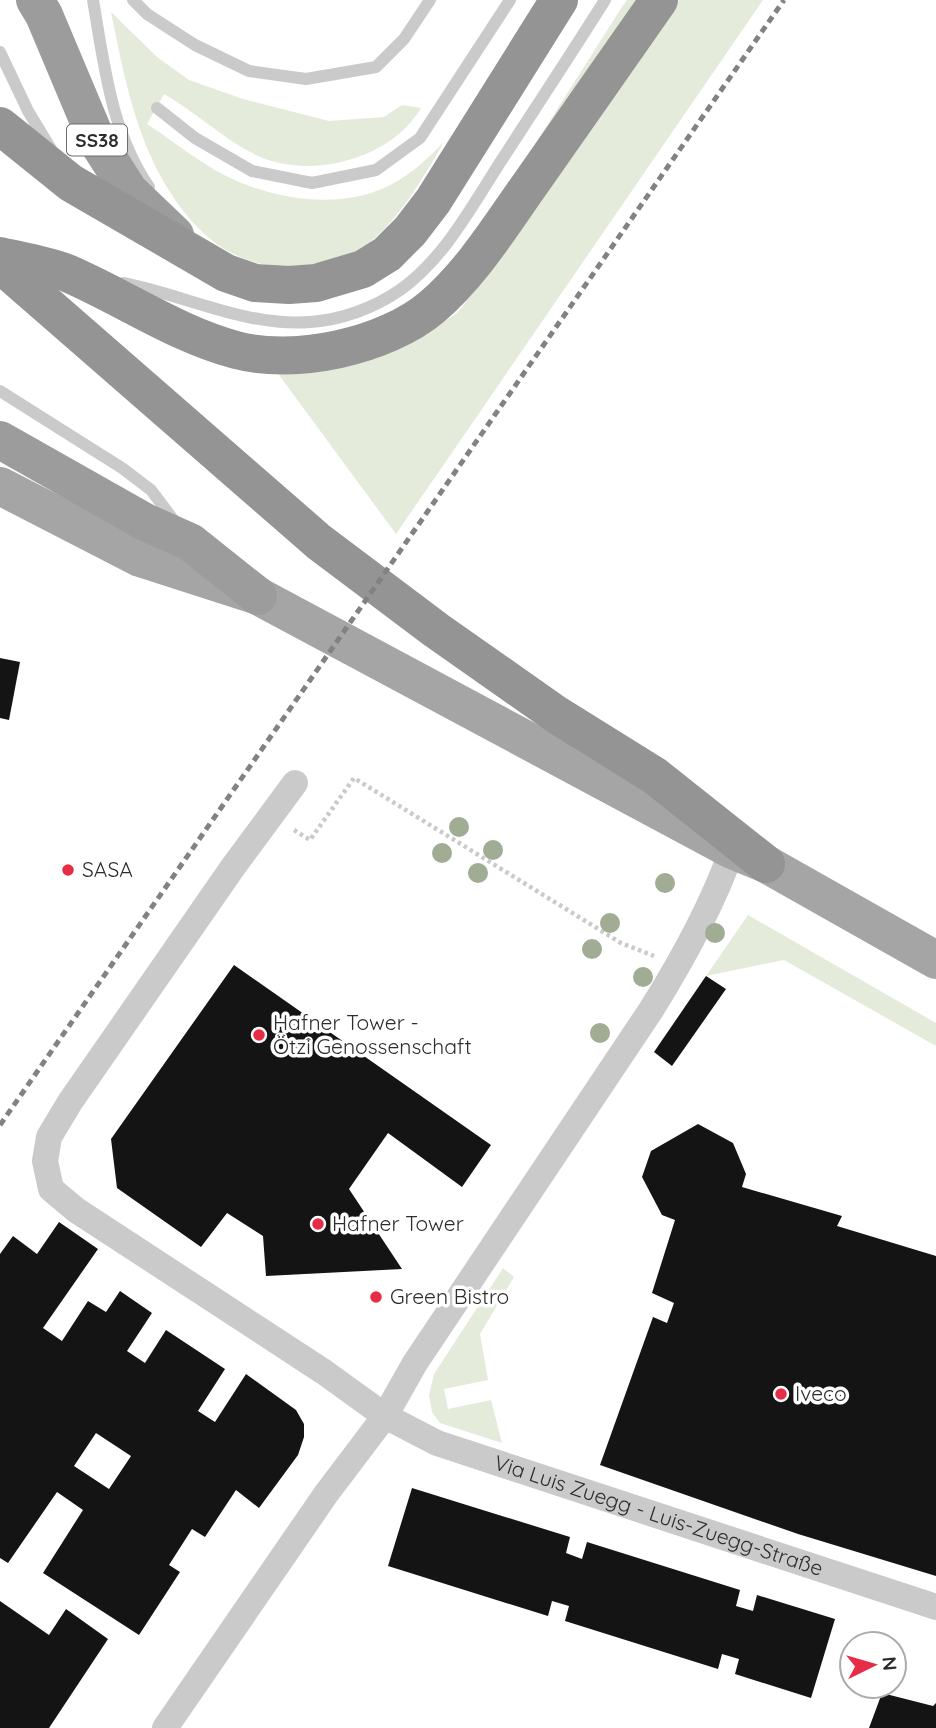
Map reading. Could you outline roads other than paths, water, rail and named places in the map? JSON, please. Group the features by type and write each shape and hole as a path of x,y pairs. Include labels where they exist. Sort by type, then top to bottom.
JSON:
{"highway":[{"name":"SS38","path":"34,0 44,15 97,141 128,191 197,256"},
{"path":"0,126 71,183 226,273 256,283 316,284 363,270 387,254 433,201 559,0"},
{"path":"0,256 65,272 207,341 238,351 286,355 312,353 362,343 386,334 431,308 470,267 659,0"},
{"path":"0,264 319,542 436,630 557,715 655,776 749,857"},
{"path":"0,440 145,522 190,542 258,596"}],"main road":[{"path":"0,486 140,558 258,596 749,857 936,960"}],"street":[{"name":"Via Luis Zuegg - Luis-Zuegg-Straße","path":"295,783 233,867 49,1137 45,1161 51,1189 76,1210 324,1372 385,1416 437,1443 936,1607"},
{"path":"165,1728 326,1494 385,1416 415,1363 679,965 718,889 749,857"}],"lane":[{"path":"93,0 107,87 124,141 143,178 197,256"},
{"path":"133,0 146,14 195,46 249,71 306,79 376,67 404,39 429,0"},
{"path":"157,108 195,138 252,171 312,183 376,170 420,138 510,0"},
{"path":"65,272 137,286 234,314 281,322 311,322 335,318 363,310 383,300 401,290 455,232 605,0"},
{"path":"0,52 28,111 71,183"},
{"path":"0,391 85,444 151,490 190,542"}],"railway":[{"path":"0,1125 784,0"}],"place":[{"name":"SASA","path":"68,870"},
{"name":"Hafner Tower - Ötzi Genossenschaft","path":"259,1035"},
{"name":"Hafner Tower","path":"318,1224"},
{"name":"Green Bistro","path":"376,1297"},
{"name":"Iveco","path":"781,1394"}]}
